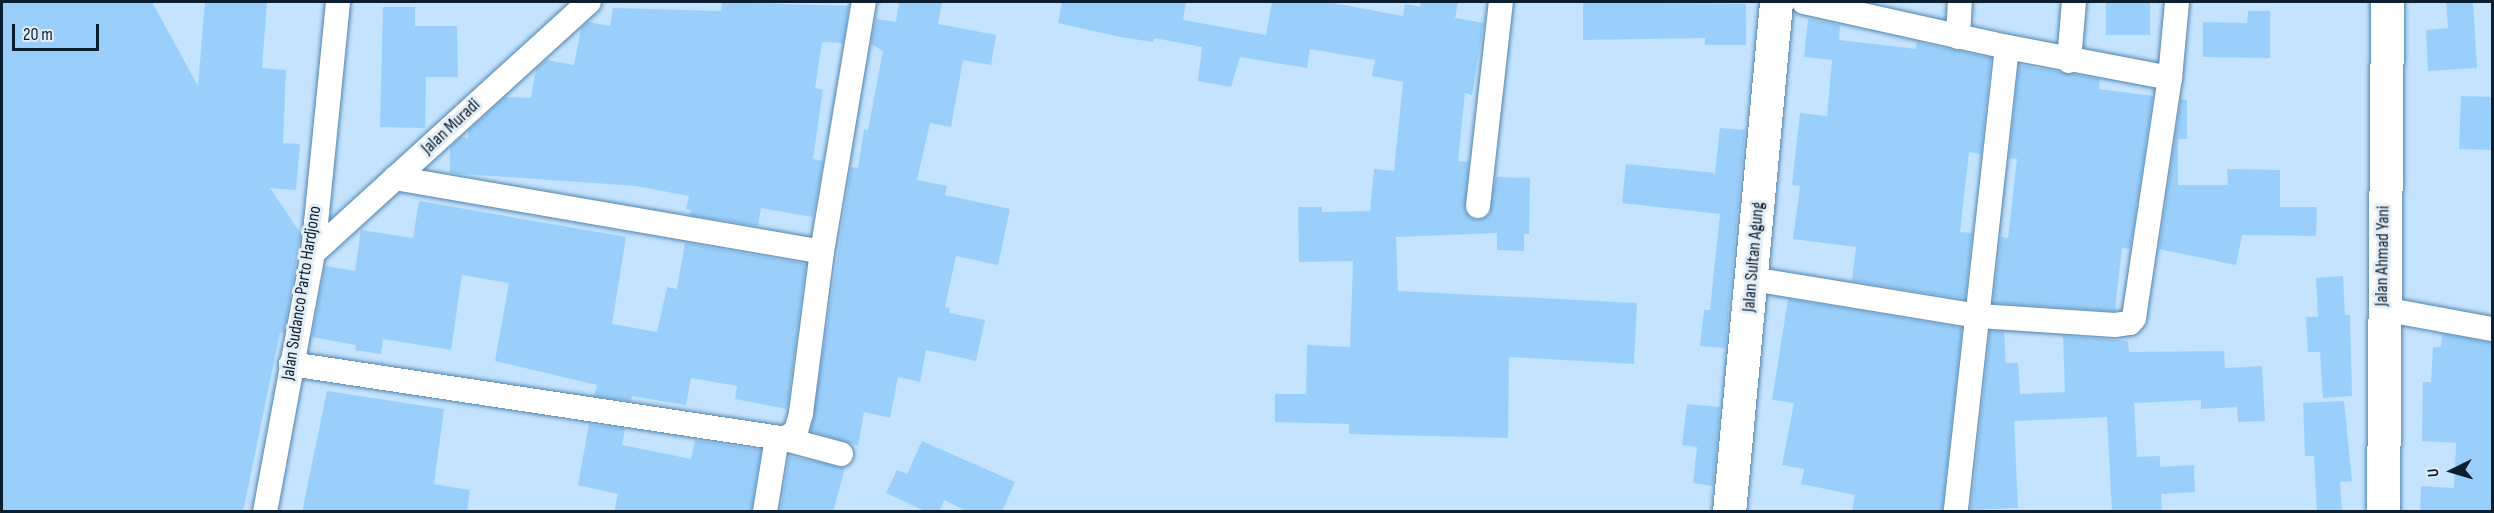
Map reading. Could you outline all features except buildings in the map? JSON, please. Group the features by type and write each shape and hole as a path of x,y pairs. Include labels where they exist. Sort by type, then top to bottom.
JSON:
{"main road":[{"name":"Jalan Sultan Agung","path":"1729,512 1776,2"},
{"name":"Jalan Ahmad Yani","path":"2383,512 2387,2"}],"street":[{"name":"Jalan Sudanco Parto Hardjono","path":"265,512 313,253 338,2"},
{"name":"Jalan Muradi","path":"313,253 589,2"},
{"path":"781,438 796,431 801,413 822,252 864,2"},
{"path":"1478,206 1501,2"},
{"path":"1804,2 2069,61 2170,78"},
{"path":"1958,37 1960,2"},
{"path":"2069,61 2074,2"},
{"path":"1752,279 1979,315 2115,325 2130,323 2134,318 2170,78 2177,2"},
{"path":"1956,512 2007,47"},
{"path":"395,178 822,252"},
{"path":"2383,309 2493,329"},
{"path":"291,364 781,438 842,454"},
{"path":"765,512 781,438"}]}
